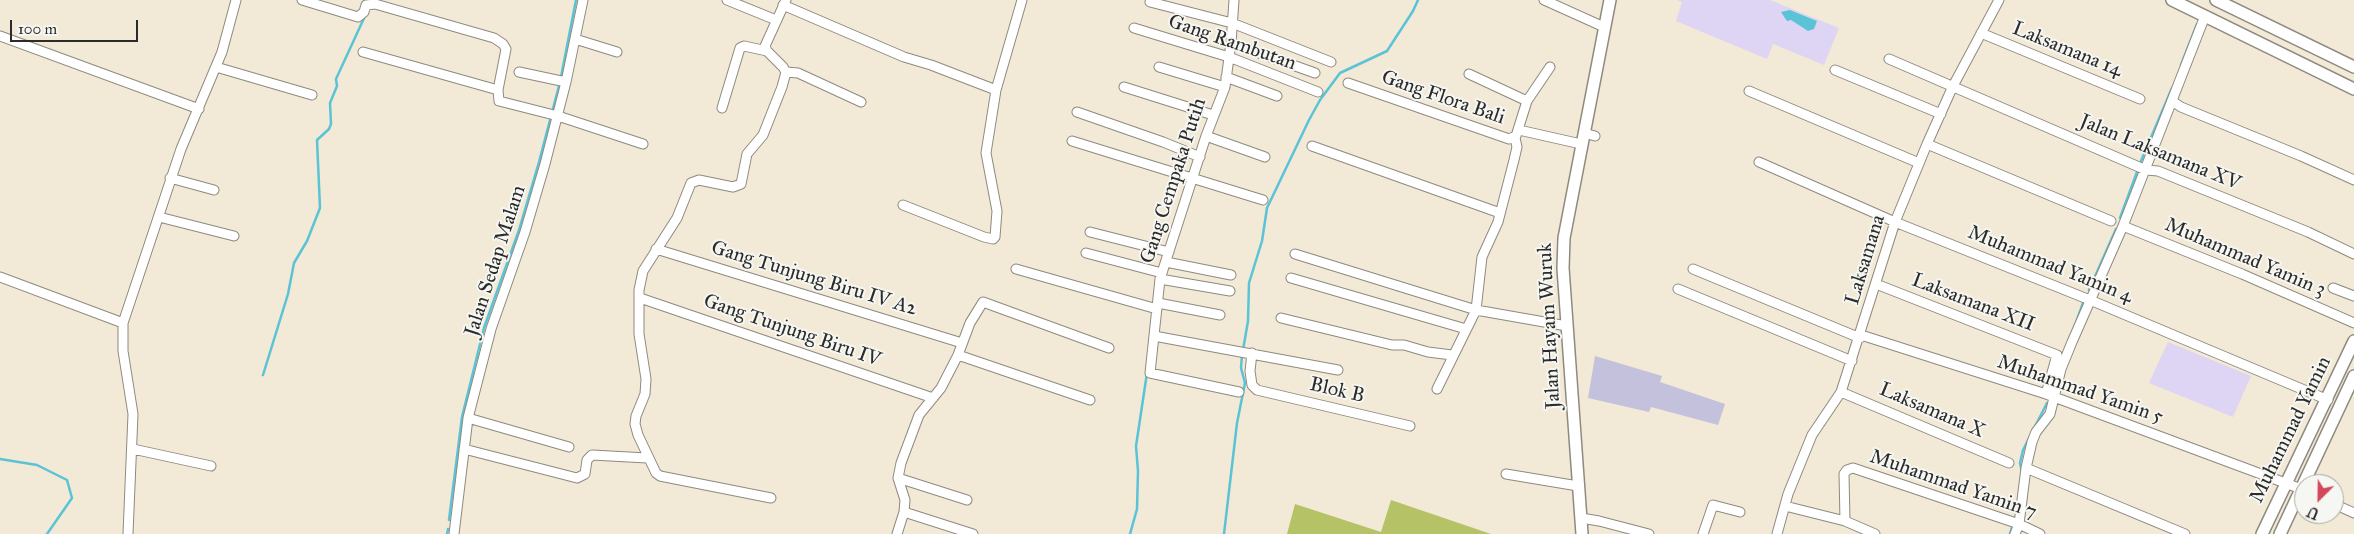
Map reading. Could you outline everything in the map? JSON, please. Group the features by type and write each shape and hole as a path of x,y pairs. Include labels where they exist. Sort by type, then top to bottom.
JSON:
{"main road":[{"name":"Jalan Hayam Wuruk","path":"1582,534 1563,268 1564,238 1587,138 1610,0"},
{"path":"2172,0 2354,89"},
{"path":"2216,0 2354,67"},
{"name":"Muhammad Yamin","path":"2262,534 2328,400 2354,341"},
{"name":"Muhammad Yamin","path":"2309,474 2354,376"},
{"name":"Muhammad Yamin","path":"2280,534 2294,506"}],"street":[{"path":"128,534 133,414 123,351 123,324 170,178 216,67 236,0"},
{"path":"302,0 358,17 372,4 500,41 506,49 506,58 498,90 498,101 553,115 643,144"},
{"name":"Jalan Sedap Malam","path":"454,534 468,418 490,329 539,187 561,81 575,39 583,0"},
{"path":"728,0 776,20"},
{"path":"903,205 989,239 995,237 997,211 986,153 996,90 1022,0"},
{"name":"Gang Cempaka Putih","path":"1234,0 1232,42 1225,88 1206,136 1161,276 1150,374 1238,392"},
{"path":"1544,0 1604,27"},
{"name":"Laksamana","path":"1776,534 1812,435 1841,392 1895,222 1927,144 1953,86 1999,0"},
{"path":"767,52 765,46 785,2 904,57 931,65 996,90"},
{"path":"1150,2 1232,23 1331,62"},
{"path":"2015,534 2032,442 2036,432 2047,421 2056,398 2061,369 2123,226 2205,16"},
{"name":"Gang Rambutan","path":"1134,28 1229,57 1318,92"},
{"name":"Laksamana 14","path":"1981,33 2140,99"},
{"path":"0,36 199,109"},
{"path":"575,39 617,52"},
{"path":"1232,42 1315,72"},
{"path":"722,108 740,48 744,46 767,52 783,66 786,72 782,87 763,135 747,154 741,184 733,187 699,180 691,182 677,218 656,249 640,282 639,334 646,379 645,394 636,416 635,424 647,458 658,476 771,498"},
{"path":"363,52 498,90"},
{"name":"Jalan Laksamana XV","path":"1889,59 2144,169 2158,171 2176,178 2308,232 2354,254"},
{"path":"216,67 312,95"},
{"path":"1159,67 1225,88"},
{"path":"1437,389 1452,355 1476,310 1482,257 1500,214 1516,154 1517,134 1527,101 1550,67"},
{"path":"1835,70 1941,114"},
{"path":"519,72 561,81"},
{"path":"786,72 798,73 861,102"},
{"path":"1469,74 1527,101"},
{"path":"1226,77 1277,96"},
{"name":"Gang Flora Bali","path":"1348,83 1505,139 1517,134 1587,138"},
{"path":"1124,87 1214,115"},
{"path":"1749,91 1920,163"},
{"path":"2172,101 2181,107 2301,156 2354,180"},
{"path":"1077,112 1200,157"},
{"path":"1206,136 1264,157"},
{"path":"1072,141 1263,200"},
{"path":"1927,144 2111,221"},
{"path":"1312,146 1500,214"},
{"name":"Muhammad Yamin 4","path":"1759,162 1895,222 2090,300 2328,400"},
{"path":"170,178 214,190"},
{"path":"159,217 234,236"},
{"name":"Muhammad Yamin 3","path":"2123,226 2242,274 2354,323"},
{"path":"1090,232 1169,252"},
{"name":"Gang Tunjung Biru IV A2","path":"656,249 962,343"},
{"path":"1086,253 1161,276 1230,291"},
{"path":"1295,254 1476,310 1567,326"},
{"path":"1166,262 1231,275"},
{"path":"1016,269 1158,306 1220,315"},
{"name":"Muhammad Yamin 5","path":"1693,269 1860,337 2046,394 2294,486"},
{"path":"0,277 123,324"},
{"path":"1291,278 1466,329"},
{"name":"Laksamana XII","path":"1876,284 2057,355 2046,394"},
{"path":"2333,288 2354,296"},
{"path":"1678,289 1852,361"},
{"name":"Gang Tunjung Biru IV","path":"640,298 933,398"},
{"path":"897,534 904,512 905,500 898,478 900,463 924,407 942,388 958,355 970,322 983,302 1109,348"},
{"path":"1281,318 1392,345 1404,345 1428,352 1452,355"},
{"path":"1154,336 1250,352 1338,370"},
{"name":"Blok B","path":"1250,352 1252,385 1257,390 1410,426"},
{"path":"958,355 1090,400"},
{"name":"Laksamana X","path":"1841,392 2009,463"},
{"path":"468,418 569,447"},
{"path":"133,449 210,466"},
{"path":"464,449 577,478 585,474 587,460 592,455 647,458"},
{"name":"Muhammad Yamin 7","path":"1845,521 1844,474 1847,470 1853,468 2018,524 2040,534"},
{"path":"2026,468 2185,534"},
{"path":"1506,474 1578,486"},
{"path":"898,478 967,500"},
{"path":"1703,534 1712,505 1740,512"},
{"path":"1785,506 1845,521 1875,534"},
{"path":"904,512 973,534"},
{"path":"1581,518 1649,534"}],"shaded area":[{"path":"1677,0 1770,0 1839,28 1824,65 1773,44 1767,59 1676,21 1682,2"},
{"path":"2168,342 2251,376 2233,417 2149,383"},
{"path":"1595,356 1662,376 1660,382 1725,404 1718,425 1651,407 1649,412 1588,398"}],"green space":[{"path":"1391,500 1491,534 1287,534 1295,504 1381,532"}],"water":[{"path":"1790,10 1817,21 1814,29 1808,31 1791,20 1787,21 1781,12"}],"waterway":[{"path":"449,520 462,417 484,328 519,230 539,162 560,82 576,0"},
{"path":"1243,350 1248,321 1249,283 1262,241 1267,208 1309,120 1320,100 1340,73 1387,51 1418,0"},
{"path":"263,375 288,294 294,263 307,241 320,208 317,140 329,129 331,124 330,103 337,86 336,79 365,16"},
{"path":"2181,65 2197,24"},
{"path":"2141,161 2172,88"},
{"path":"2120,218 2137,172"},
{"path":"2089,290 2116,229"},
{"path":"2074,328 2083,303"},
{"path":"1224,534 1237,423 1245,383 1241,368 1242,355"},
{"path":"1130,534 1137,509 1138,471 1136,446 1147,373"},
{"path":"2022,472 2020,463 2023,450 2047,403"},
{"path":"0,459 37,465 67,480 72,498 47,534"},
{"path":"2010,534 2012,527"},
{"path":"447,534 448,529"}]}
